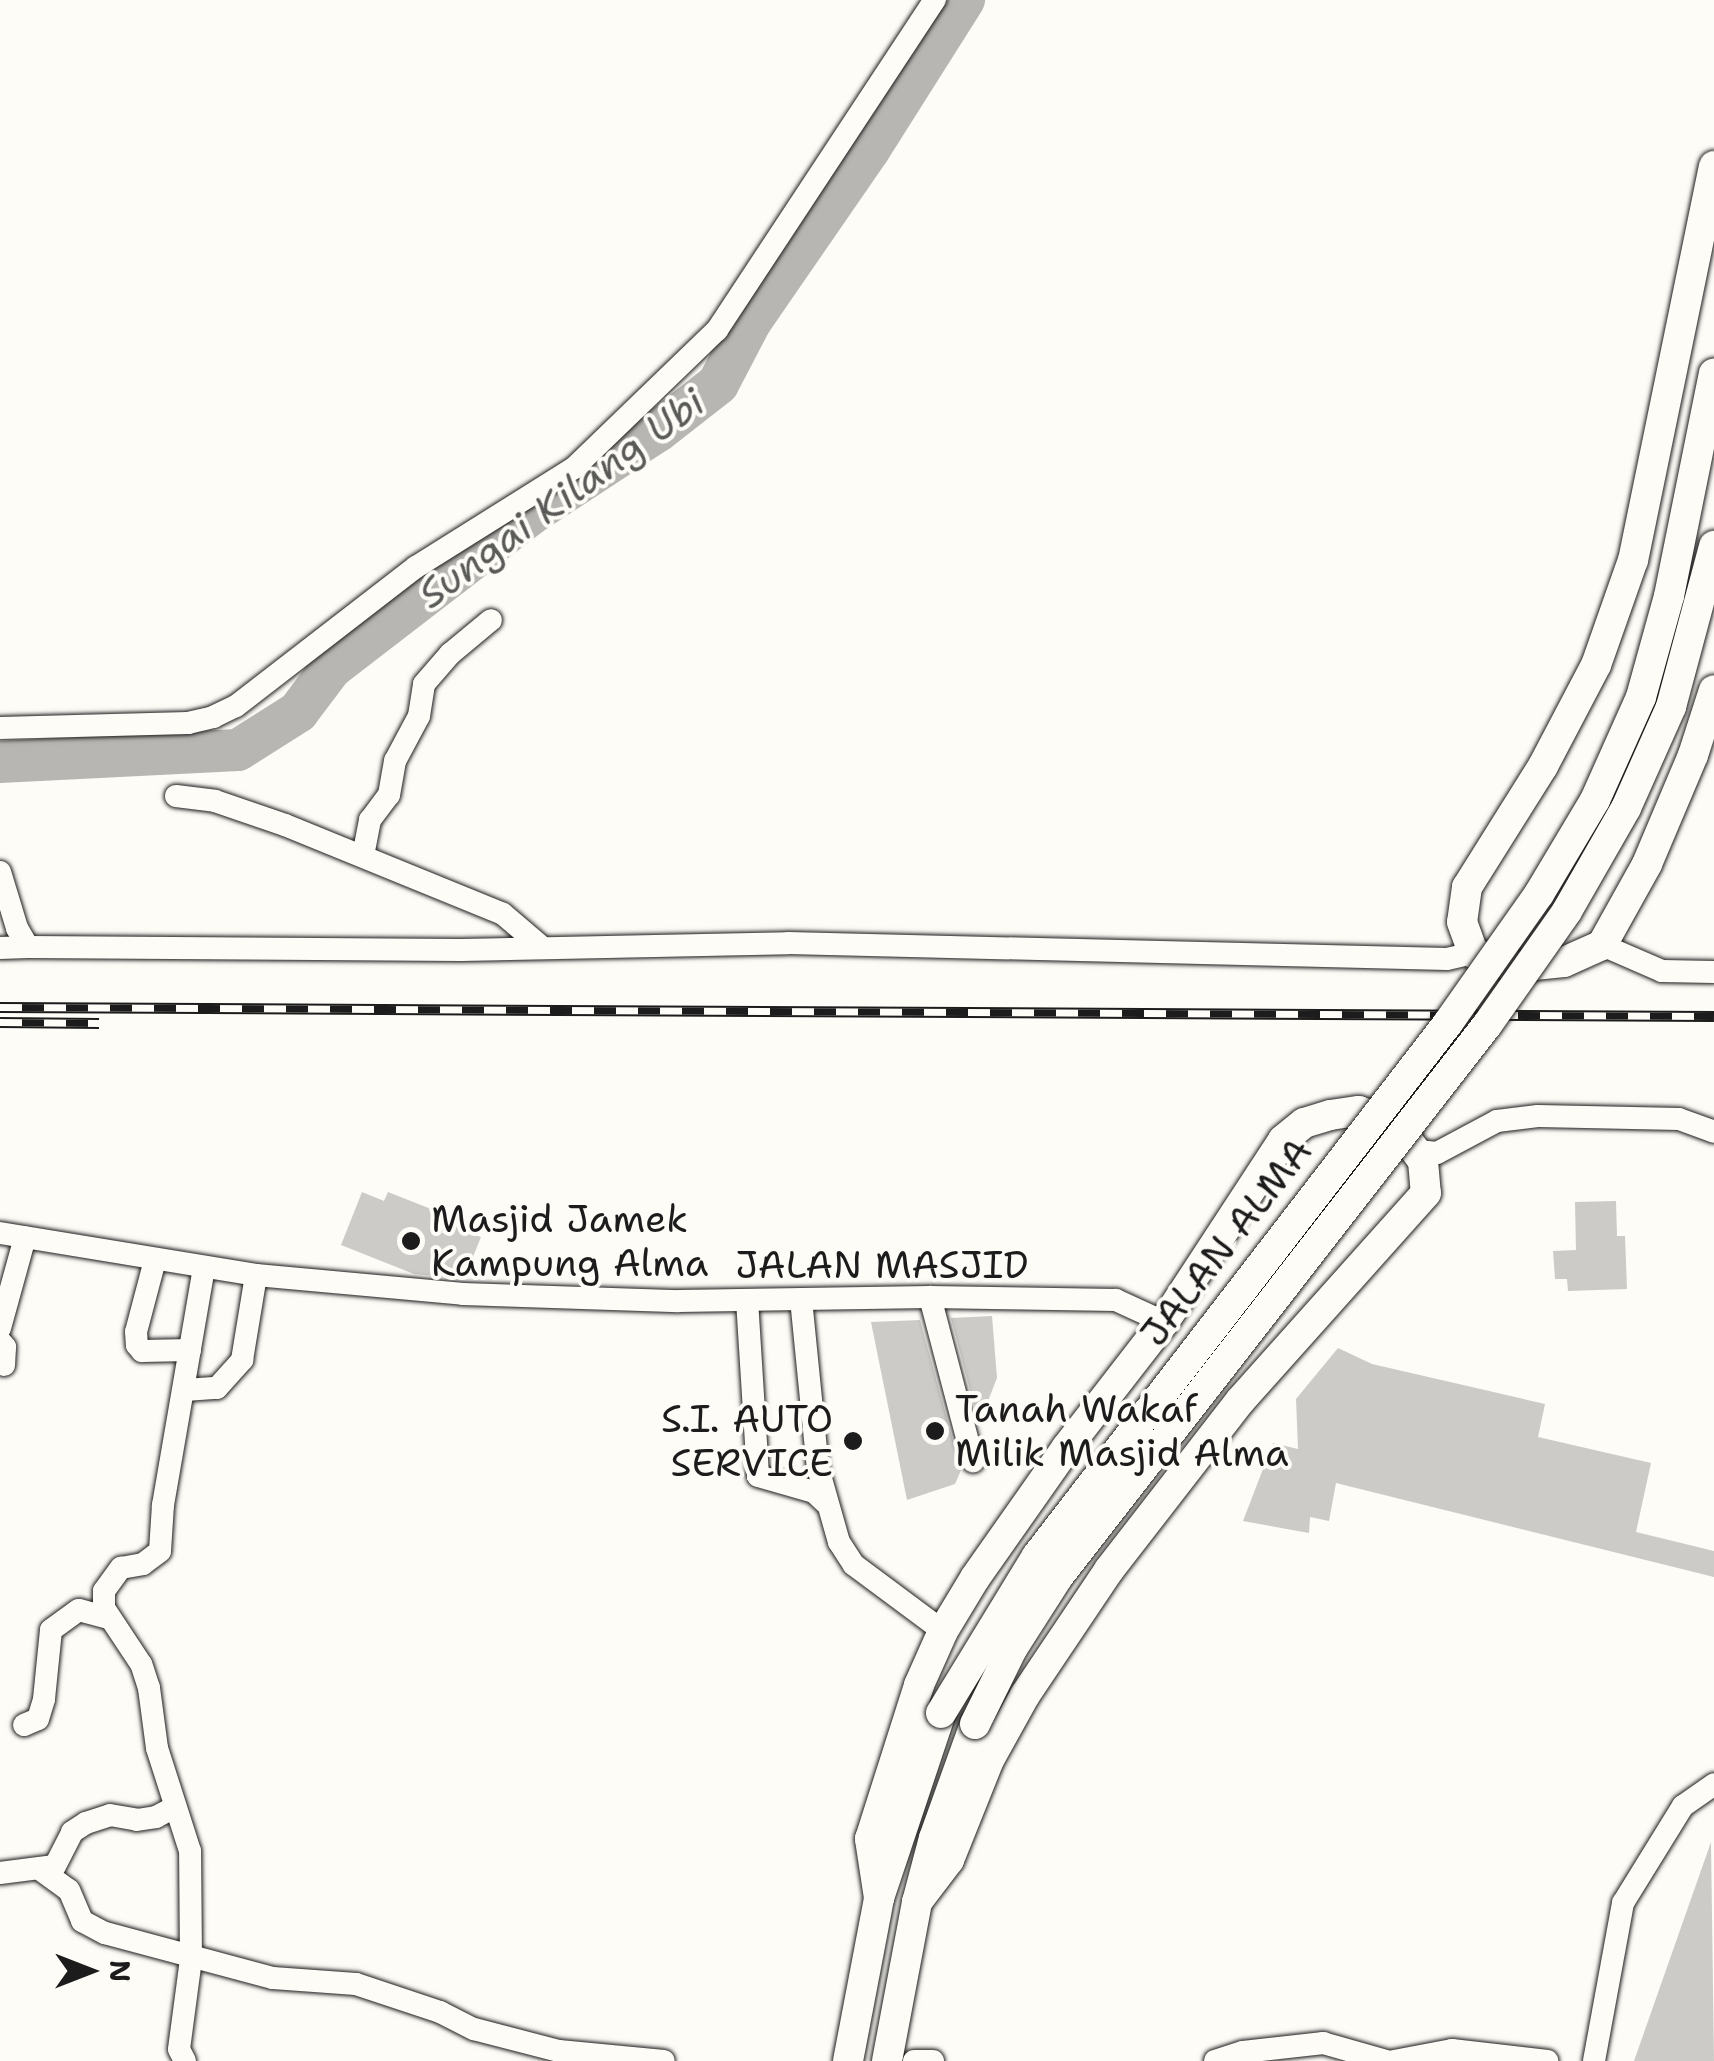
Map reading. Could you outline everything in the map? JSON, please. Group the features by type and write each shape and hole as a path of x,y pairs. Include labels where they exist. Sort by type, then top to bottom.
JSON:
{"main road":[{"path":"1714,166 1633,560 1596,665 1542,766 1466,887 1462,922 1472,953 1514,967 1564,962 1602,945 1646,864 1693,755 1714,690"},
{"name":"JALAN ALMA","path":"848,2061 878,1898 940,1713 1037,1556 1448,1024 1539,894 1596,800 1640,696 1670,596 1714,373"},
{"name":"JALAN ALMA","path":"887,2061 917,1902 934,1838 976,1724 1012,1649 1058,1577 1487,1025 1567,911 1626,808 1670,707 1714,546"},
{"path":"878,1898 870,1840 919,1686 944,1631 1068,1447 1164,1322 1283,1140 1304,1122 1359,1111 1396,1125 1418,1151 1426,1171 1426,1193 1240,1401 1109,1570 1025,1695 989,1760 949,1860 917,1902"}],"street":[{"path":"0,728 213,718 236,706 416,567 574,468 717,330 934,0"},
{"path":"363,856 370,820 389,795 396,761 419,716 424,684 450,654 491,620"},
{"path":"176,796 216,801 363,856 503,914 543,948"},
{"path":"0,872 17,928 28,947"},
{"path":"0,948 543,948 788,943 1447,959 1472,953"},
{"path":"1602,945 1662,970 1714,972"},
{"path":"1418,1151 1437,1153 1497,1121 1538,1116 1679,1119 1714,1132"},
{"name":"JALAN MASJID","path":"0,1233 256,1276 500,1297 1116,1300 1164,1322"},
{"path":"0,1328 25,1237"},
{"path":"154,1260 136,1332 137,1345 142,1351 190,1350"},
{"path":"185,2061 179,2049 190,1958 190,1851 156,1748 149,1688 140,1664 104,1608 107,1582 121,1568 143,1564 160,1552 163,1505 204,1268"},
{"path":"185,1390 217,1388 242,1360 256,1276"},
{"path":"930,1297 974,1461"},
{"path":"801,1299 810,1414 826,1503 838,1542 854,1565 944,1631"},
{"path":"747,1300 758,1476 814,1492 826,1503"},
{"path":"24,1726 38,1719 44,1700 51,1630 78,1610 109,1618"},
{"path":"1594,2061 1624,1903 1684,1806 1714,1784"},
{"path":"0,1873 55,1866 72,1832 86,1823 110,1814 136,1820 156,1817 175,1807"},
{"path":"41,1870 69,1890 82,1921 190,1958 272,1978 356,1984 440,2012 474,2029 559,2051 664,2061"},
{"path":"1215,2061 1243,2052 1323,2043 1386,2061"},
{"path":"1394,2061 1452,2050 1547,2061"},
{"path":"914,2061 933,2061"}],"building":[{"name":"Masjid Jamek Kampung Alma","path":"362,1192 384,1201 388,1192 464,1222 462,1230 481,1237 464,1279 414,1274 341,1245"},
{"path":"1616,1201 1617,1236 1625,1236 1627,1289 1568,1291 1567,1279 1555,1279 1553,1251 1576,1250 1575,1202"},
{"path":"992,1316 997,1378 979,1424 951,1318"},
{"path":"920,1320 961,1470 955,1484 907,1500 871,1322"},
{"path":"1338,1348 1372,1364 1545,1404 1538,1437 1651,1463 1636,1532 1714,1551 1714,1577 1336,1483 1329,1521 1310,1517 1309,1533 1243,1521 1273,1443 1298,1449 1296,1399"},
{"path":"1711,1842 1714,2061 1634,2061"}],"waterway":[{"name":"Sungai Kilang Ubi","path":"0,762 238,750 298,712 331,668 531,514 658,431 718,384 751,321 869,150 964,0"}],"railway":[{"path":"0,1007 1714,1016"},
{"path":"0,1022 99,1023"}],"place":[{"name":"Masjid Jamek Kampung Alma","path":"411,1241"},
{"name":"Tanah Wakaf Milik Masjid Alma","path":"935,1431"},
{"name":"S.I. AUTO SERVICE","path":"853,1441"}]}
